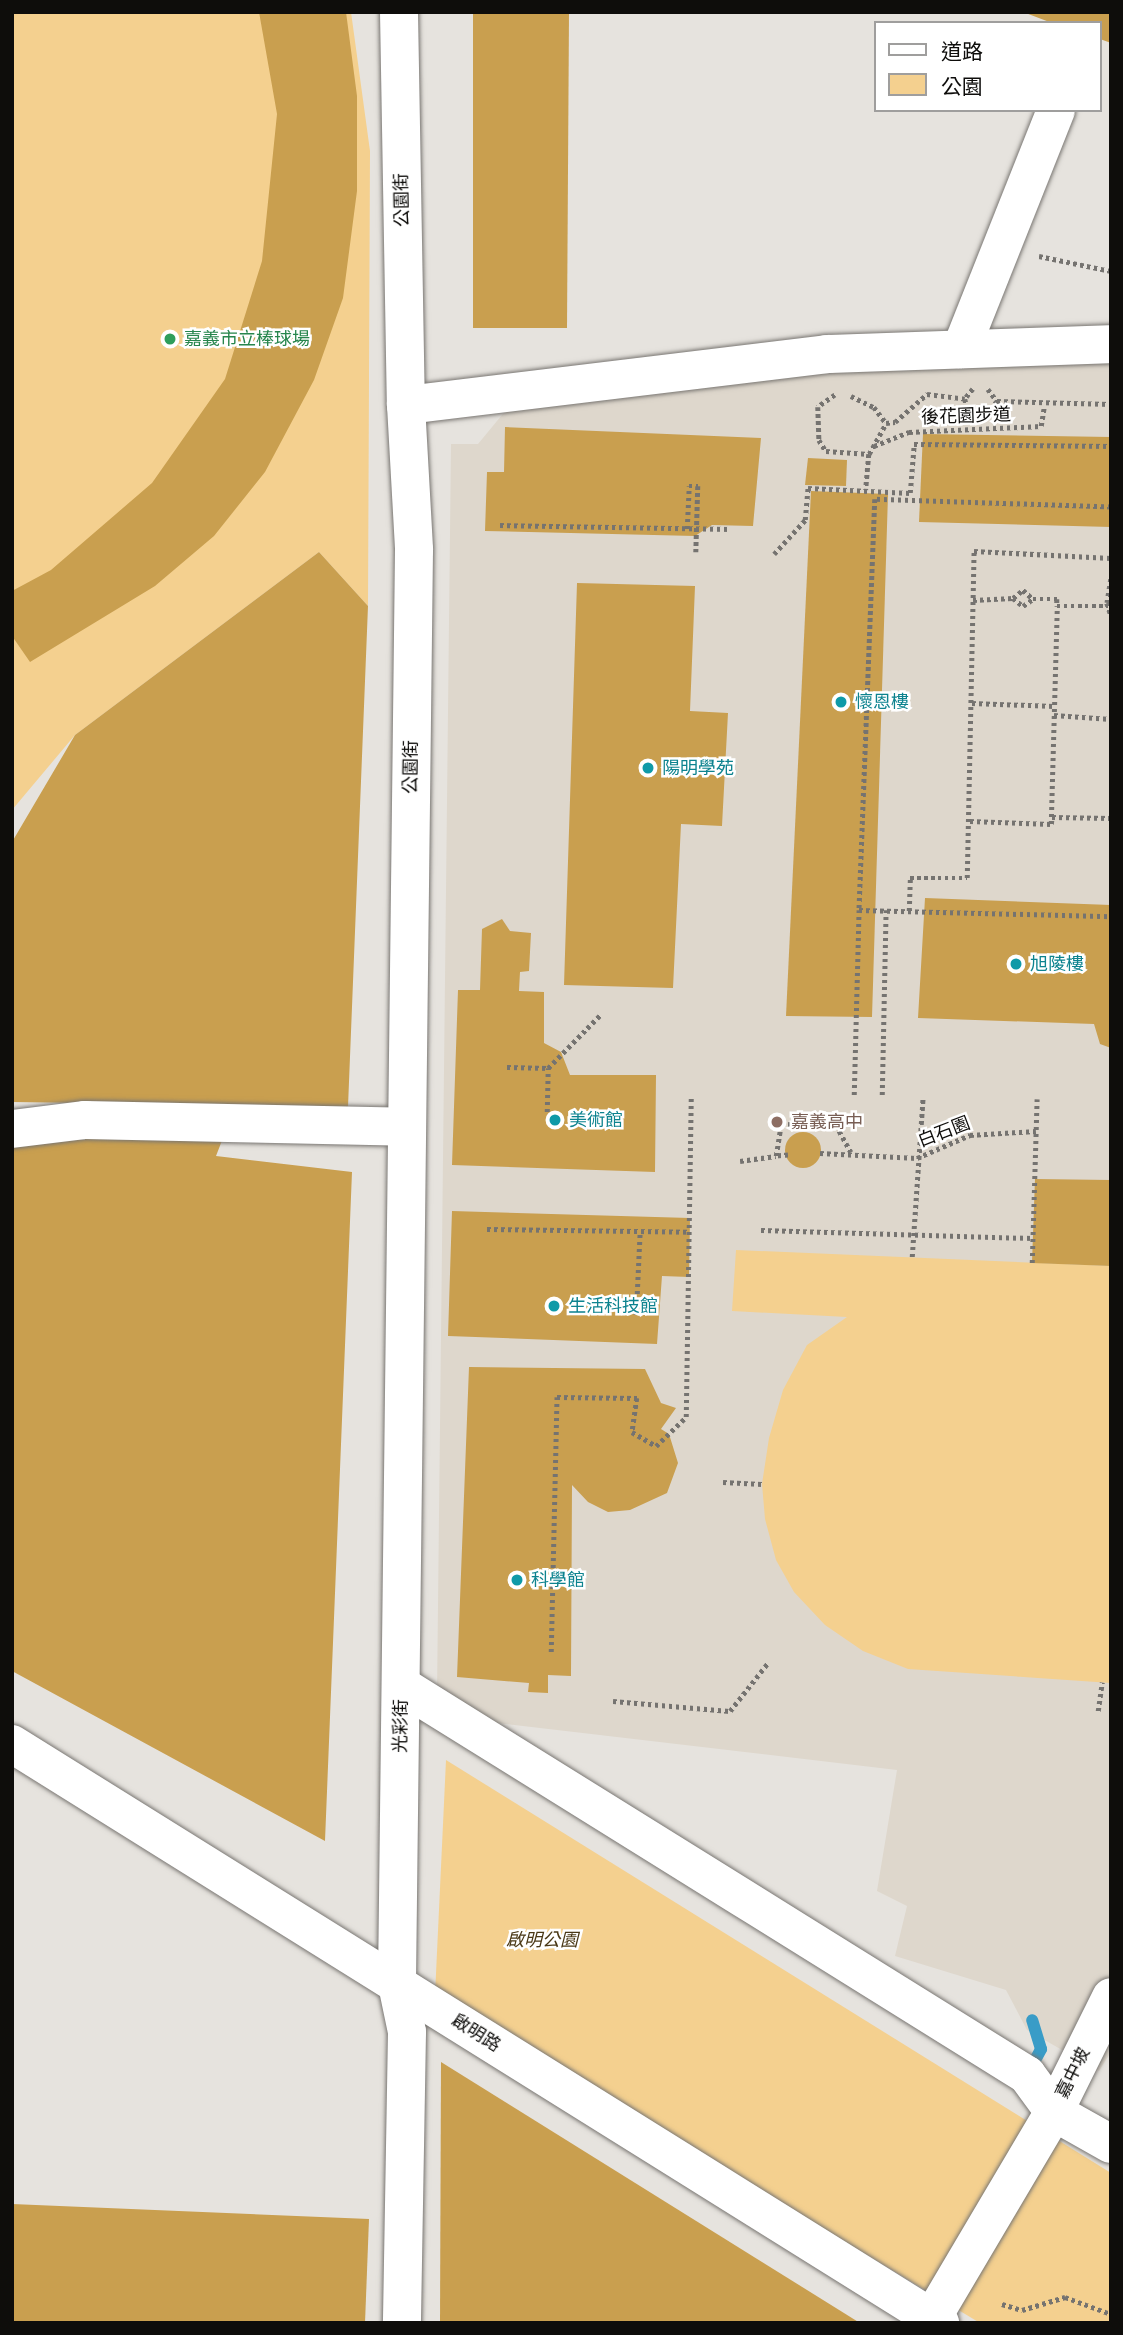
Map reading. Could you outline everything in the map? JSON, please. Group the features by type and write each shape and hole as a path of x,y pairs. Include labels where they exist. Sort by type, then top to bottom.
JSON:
{"street":[{"name":"公園街","path":"399,12 406,405 414,550 405,1127"},
{"path":"961,349 1055,112"},
{"path":"406,405 827,354 1111,344"},
{"path":"12,1129 85,1120 405,1127"},
{"name":"光彩街","path":"402,2323 407,2032 397,1984 402,1686 405,1127"},
{"path":"402,1686 1027,2075 1054,2112 1111,2144"},
{"name":"啟明路","path":"12,1744 936,2320"},
{"name":"嘉中坡","path":"936,2320 1054,2112 1111,1997"}],"path":[{"path":"1001,248 1111,271"},
{"name":"後花園步道","path":"965,399 978,387 989,389 998,401 1044,406 1111,404"},
{"name":"後花園步道","path":"886,423 895,422 927,394 965,399"},
{"path":"866,490 869,454 886,423 874,407 857,397 835,395 818,407 816,425 826,451 869,454"},
{"name":"後花園步道","path":"965,399 968,412 985,414 998,401"},
{"name":"後花園步道","path":"874,446 909,432 1041,426 1044,406"},
{"path":"774,554 805,520 808,488 910,493 914,444 1111,446"},
{"path":"687,529 689,486 698,486 696,552"},
{"path":"854,1095 875,499 1111,507"},
{"path":"499,525 731,529"},
{"path":"909,911 910,878 967,878 974,551 1111,558"},
{"path":"1111,579 1111,615"},
{"path":"974,600 1013,598 1023,590 1033,599"},
{"path":"970,821 1051,824 1057,599 1033,599 1023,606 1013,598"},
{"path":"1057,606 1109,604"},
{"path":"972,703 1054,705"},
{"path":"1054,715 1111,719"},
{"path":"1052,817 1111,818"},
{"path":"859,910 1111,916"},
{"path":"882,1095 886,910"},
{"path":"548,1112 548,1068 600,1015"},
{"path":"507,1067 548,1068"},
{"path":"551,1652 556,1397 637,1398 632,1432 656,1446 686,1417 691,1096"},
{"path":"912,1257 923,1097"},
{"path":"1032,1263 1037,1099"},
{"path":"776,1156 781,1124 836,1125 851,1153"},
{"name":"白石園","path":"820,1153 917,1158 970,1135 1036,1131"},
{"path":"740,1161 788,1155"},
{"path":"487,1229 690,1231"},
{"path":"761,1230 1033,1238"},
{"path":"636,1315 640,1231"},
{"path":"723,1482 762,1484"},
{"path":"613,1701 730,1711 767,1664"},
{"path":"1098,1711 1102,1682"},
{"path":"1002,2304 1023,2310 1065,2297 1111,2314"}],"shaded area":[{"name":"嘉義高中","path":"1111,360 1111,2052 1099,2071 1027,2030 1006,1990 895,1956 907,1906 877,1891 897,1770 489,1722 437,1695 451,444 478,444 511,404 824,368"}],"green space":[{"name":"嘉義市立棒球場","path":"12,12 351,12 370,151 368,606 319,552 75,735 12,810"},
{"path":"736,1250 1111,1266 1111,1683 908,1669 863,1651 825,1625 794,1592 776,1560 765,1519 762,1484 769,1438 783,1390 807,1345 847,1317 732,1311"},
{"name":"啟明公園","path":"446,1760 1111,2173 1111,2323 980,2323 435,1995"}],"building":[{"path":"259,12 346,12 357,96 357,191 343,298 314,380 265,472 214,536 155,586 30,662 12,636 12,591 51,570 152,483 225,379 262,261 277,114"},
{"path":"473,12 569,12 567,328 473,328"},
{"path":"1023,12 1111,12 1111,43 1102,40 1102,21 1047,21"},
{"path":"505,427 761,438 753,526 712,525 695,536 485,531 487,472 504,472"},
{"path":"923,434 1111,437 1111,527 919,522"},
{"path":"808,458 847,460 846,486 805,485"},
{"name":"懷恩樓","path":"811,491 888,494 872,1017 786,1016"},
{"path":"319,552 368,606 348,1107 228,1125 216,1156 352,1172 325,1841 12,1671 12,1131 85,1140 85,1103 12,1102 12,842 75,735"},
{"name":"陽明學苑","path":"577,583 695,586 690,711 728,713 722,826 681,824 673,988 564,985"},
{"name":"旭陵樓","path":"925,898 1111,905 1111,1048 1100,1044 1094,1024 918,1018"},
{"name":"美術館","path":"502,919 510,931 531,933 529,971 520,972 519,991 544,992 544,1043 561,1052 570,1075 656,1075 655,1172 452,1165 458,990 480,990 482,929"},
{"path":"803,1132 815,1138 821,1150 815,1162 803,1168 791,1162 785,1150 791,1138"},
{"path":"1035,1179 1111,1180 1111,1266 1032,1263"},
{"name":"生活科技館","path":"452,1211 690,1218 689,1277 662,1276 657,1344 448,1336"},
{"name":"科學館","path":"469,1367 645,1369 661,1403 676,1408 661,1429 669,1434 678,1463 667,1493 630,1510 608,1512 588,1502 572,1485 571,1676 548,1675 548,1693 528,1692 529,1683 457,1677"},
{"path":"441,2062 860,2323 440,2323"},
{"path":"12,2204 369,2219 365,2323 12,2323"}],"waterway":[{"path":"1029,2071 1041,2049 1032,2020"}],"place":[{"name":"嘉義市立棒球場","path":"170,339"},
{"name":"懷恩樓","path":"841,702"},
{"name":"陽明學苑","path":"648,768"},
{"name":"旭陵樓","path":"1016,964"},
{"name":"美術館","path":"555,1120"},
{"name":"嘉義高中","path":"777,1122"},
{"name":"生活科技館","path":"554,1306"},
{"name":"科學館","path":"517,1580"}]}
